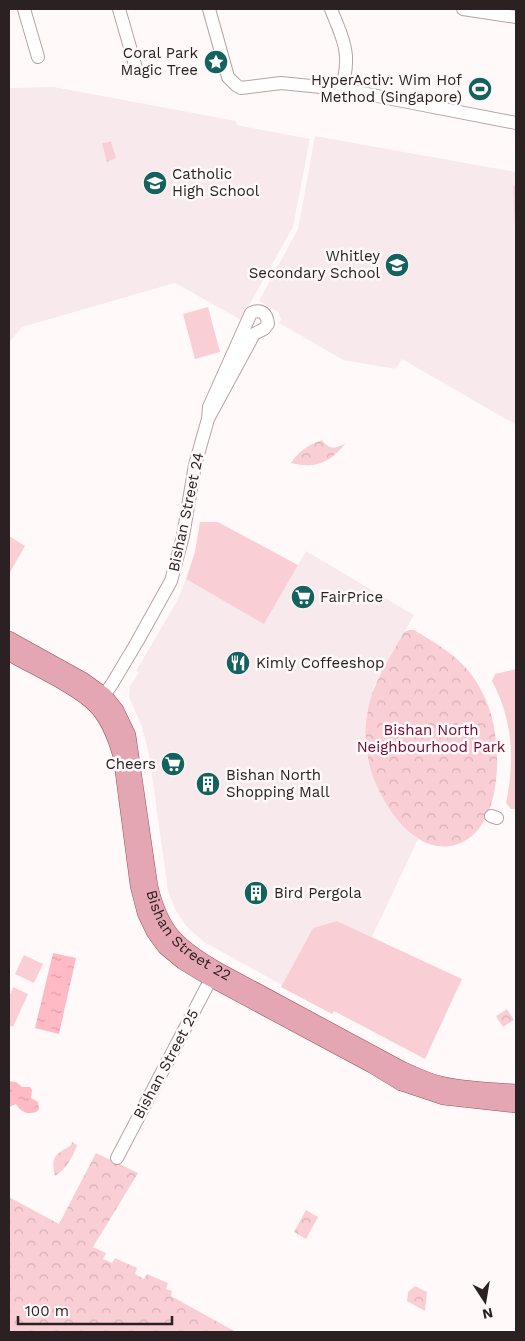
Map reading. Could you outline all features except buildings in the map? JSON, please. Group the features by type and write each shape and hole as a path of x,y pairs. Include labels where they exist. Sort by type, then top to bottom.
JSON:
{"main road":[{"name":"Bishan Street 22","path":"9,639 83,680 100,701"},
{"name":"Bishan Street 22","path":"9,653 80,693 116,710 128,736 150,886 155,907 163,925 188,952 213,974 401,1083 443,1097 516,1106"},
{"name":"Bishan Street 22","path":"213,974 400,1068 439,1084 516,1092"}],"street":[{"path":"24,9 38,57"},
{"path":"119,9 136,68"},
{"path":"209,9 228,77 242,88 281,84 341,89 516,123"},
{"path":"331,9 344,45 347,60 341,89"},
{"path":"463,9 516,16"},
{"name":"Bishan Street 24","path":"100,701 152,618 171,581 183,536 209,407 228,369 247,320 257,310 261,311 267,318 268,324 264,329 254,334 208,419"},
{"name":"Bishan Street 25","path":"117,1158 213,974"}],"shaded area":[{"name":"Catholic High School","path":"54,87 236,121 237,125 310,139 293,227 241,320 175,283 22,327 9,343 9,88"},
{"name":"Whitley Secondary School","path":"315,136 516,172 516,425 402,359 396,369 343,360 279,323 281,320 278,312 259,301 298,229"},
{"path":"306,551 414,615 375,684 367,712 366,742 371,771 383,798 411,834 418,839 372,937 337,921 313,928 282,985 204,942 186,926 176,911 168,891 149,754 142,727 129,697 130,686 139,672 136,671 177,601 186,579 264,623"}],"green space":[{"path":"111,142 116,158 107,162 102,143"},
{"path":"513,186 516,186 516,250"},
{"path":"208,307 220,352 195,359 183,314"},
{"path":"322,440 327,446 333,448 346,443 328,460 322,463 300,465 291,463 304,449"},
{"path":"200,522 218,522 298,565 264,624 186,579 195,552"},
{"path":"9,536 25,546 9,574"},
{"name":"Bishan North Neighbourhood Park","path":"414,630 437,644 465,667 484,696 494,727 497,765 495,785 491,805 484,822 473,835 458,844 443,847 428,844 403,826 383,799 369,764 366,722 369,704 387,662 404,632"},
{"path":"516,669 516,809 511,809 506,803 511,772 508,726 499,696 492,681 495,674"},
{"path":"337,921 462,979 425,1059 334,1011 332,1014 281,987 313,928"},
{"path":"24,955 43,964 34,983 15,974"},
{"path":"13,987 28,994 13,1027 9,1025 9,997"},
{"path":"507,1009 514,1020 503,1027 496,1016"},
{"path":"72,1142 77,1145 69,1162 55,1176 53,1164 56,1156 71,1145"},
{"path":"96,1153 138,1173 93,1247 106,1253 103,1259 112,1263 115,1258 137,1268 135,1274 144,1279 147,1274 168,1283 166,1289 172,1291 171,1296 236,1332 9,1332 9,1197 59,1224"},
{"path":"306,1210 318,1217 306,1239 294,1232"},
{"path":"415,1286 427,1292 425,1311 407,1301 408,1292"}],"water":[{"path":"53,953 76,958 59,1034 35,1028"},
{"path":"9,1081 16,1082 22,1087 30,1087 32,1090 31,1098 38,1102 39,1109 36,1112 24,1112 16,1104 9,1107"}],"place":[{"name":"Coral Park Magic Tree","path":"216,62"},
{"name":"HyperActiv: Wim Hof Method (Singapore)","path":"480,89"},
{"name":"Catholic High School","path":"155,183"},
{"name":"Whitley Secondary School","path":"397,265"},
{"name":"FairPrice","path":"303,597"},
{"name":"Kimly Coffeeshop","path":"238,663"},
{"name":"Cheers","path":"173,764"},
{"name":"Bishan North Shopping Mall","path":"208,784"},
{"name":"Bird Pergola","path":"256,893"}]}
